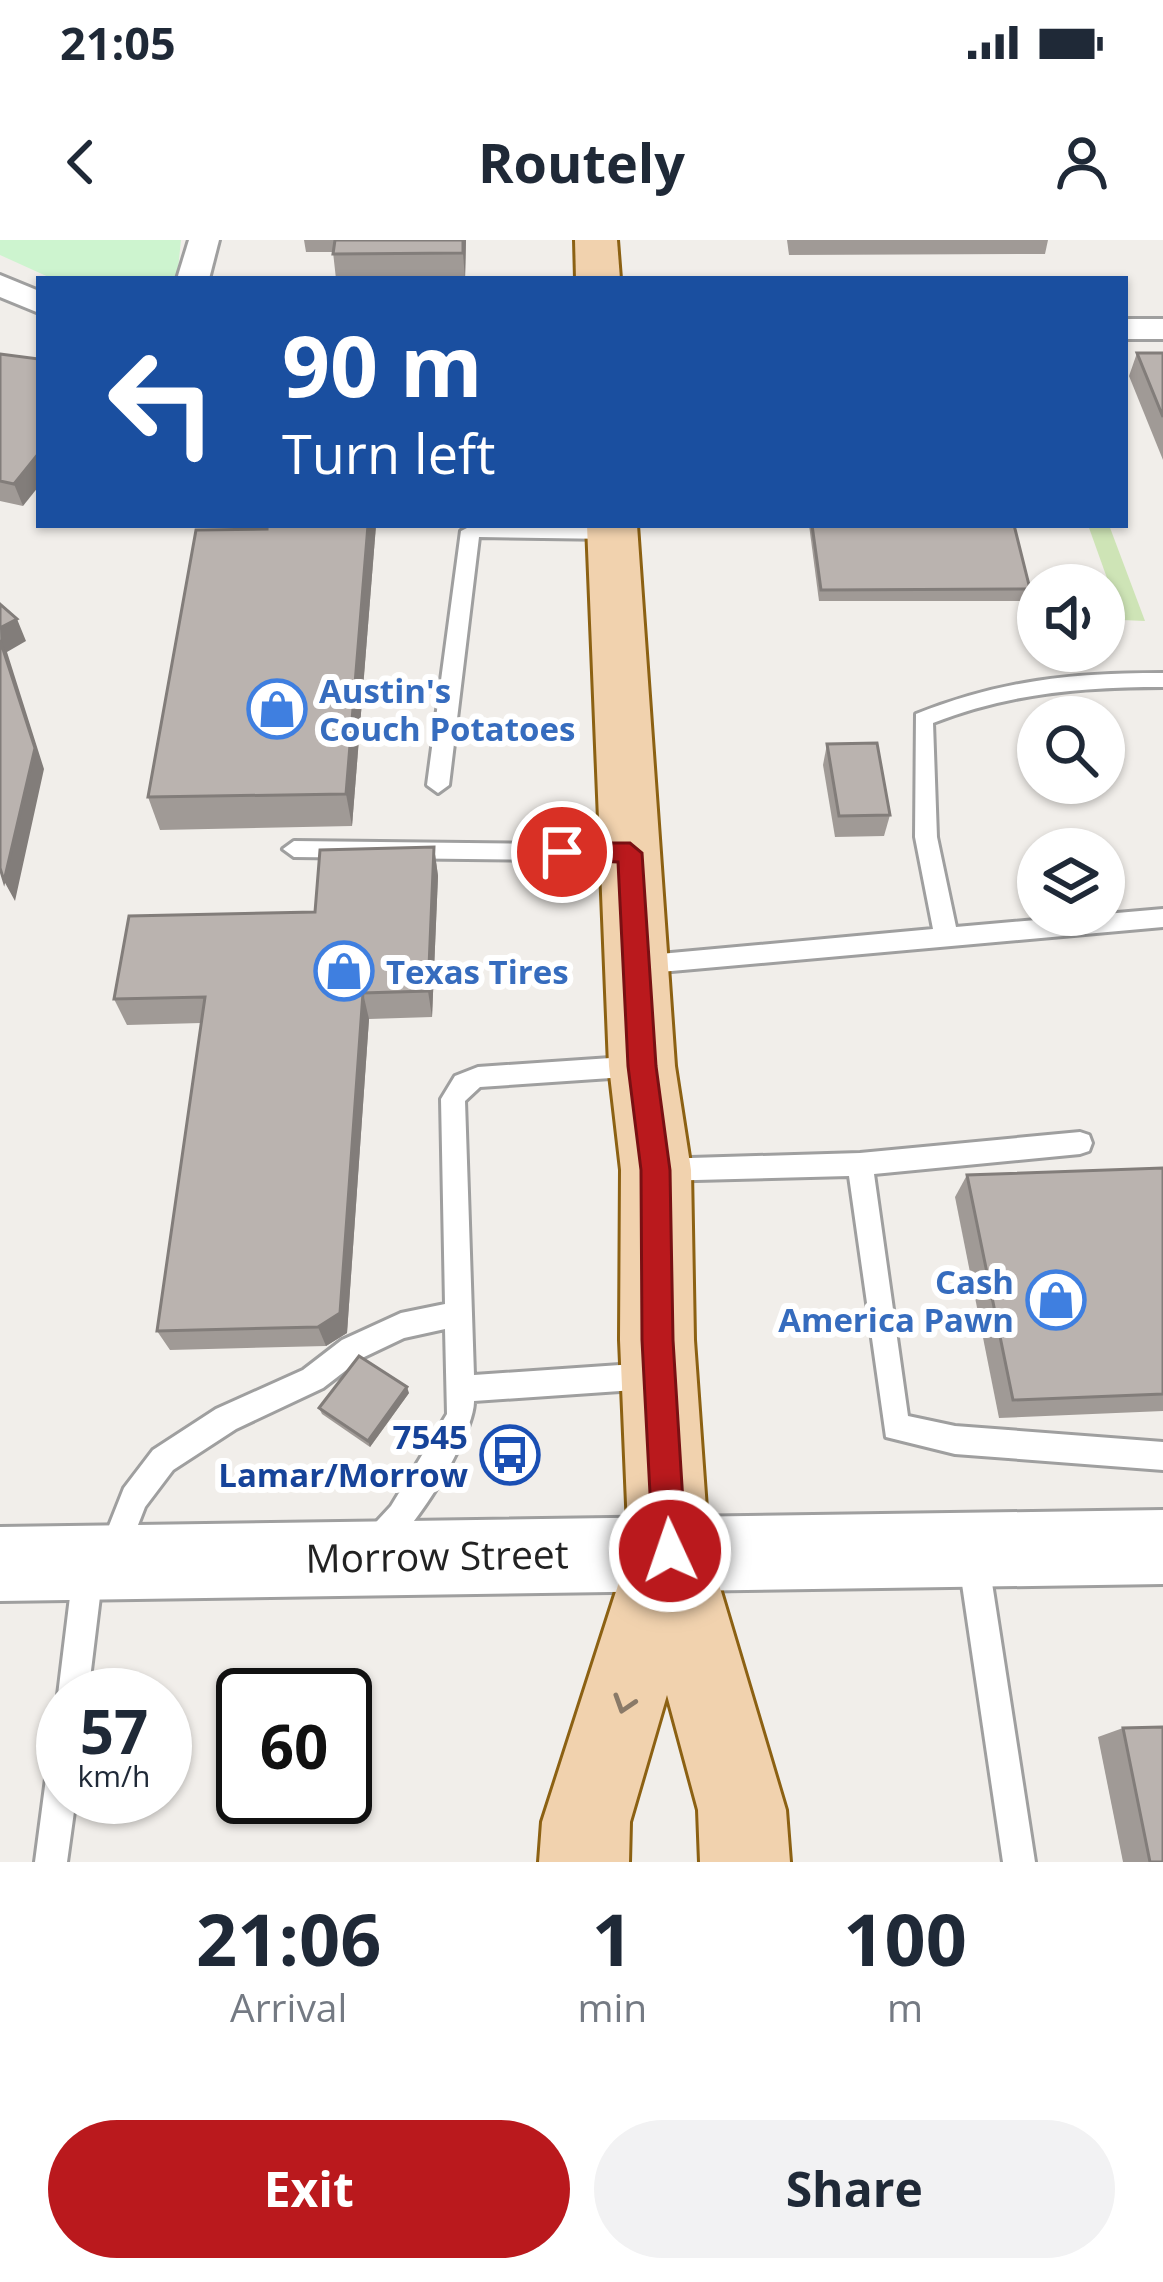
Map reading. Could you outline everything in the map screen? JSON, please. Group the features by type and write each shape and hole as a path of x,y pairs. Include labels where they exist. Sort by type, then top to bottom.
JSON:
{"main road":[{"path":"596,240 598,276"},
{"path":"612,529 642,1066 656,1170 670,1551 742,1810 745,1862"},
{"path":"584,1862 586,1822 670,1551"}],"street":[{"path":"195,276 204,240"},
{"path":"0,285 36,302"},
{"path":"1128,329 1163,329"},
{"name":"Morrow Street","path":"0,1564 1163,1547"}],"lane":[{"path":"438,785 470,531 612,529"},
{"path":"946,940 926,837 922,718 988,691 1049,680 1163,680"},
{"path":"294,849 630,853"},
{"path":"636,965 1163,918"},
{"path":"365,1556 401,1516 461,1417 453,1099 464,1083 478,1077 642,1066"},
{"path":"656,1170 860,1164 1080,1143"},
{"path":"860,1164 896,1427 955,1440 1163,1456"},
{"path":"78,1668 99,1562 134,1498 163,1460 226,1419 314,1379 352,1348 401,1326 458,1314"},
{"path":"460,1389 660,1375"},
{"path":"972,1549 1019,1862"},
{"path":"51,1862 56,1824"}],"green space":[{"path":"0,240 181,240 177,276 46,276 0,255"},
{"path":"1089,528 1110,528 1124,564 1102,564"},
{"path":"1125,568 1145,621 1125,620"}],"building":[{"path":"335,240 463,240 463,253 333,254"},
{"path":"1137,353 1163,353 1163,417"},
{"path":"0,354 36,359 36,457 14,484 0,481"},
{"path":"368,528 346,794 148,797 196,530"},
{"path":"812,528 1015,528 1024,564 1017,564 1017,589 821,590"},
{"path":"0,604 17,619 0,628"},
{"path":"0,640 35,748 4,881 0,868"},
{"path":"877,743 890,815 839,816 827,744"},
{"path":"434,847 428,991 363,993 340,1313 318,1327 157,1331 205,997 114,999 129,916 315,912 320,850"},
{"path":"1163,1168 1163,1394 1013,1400 967,1175"},
{"path":"359,1356 407,1387 368,1441 319,1408"},
{"path":"1163,1727 1163,1862 1150,1862 1123,1728"}],"place":[{"name":"Austin's Couch Potatoes","path":"277,709"},
{"name":"Texas Tires","path":"344,971"},
{"name":"Cash America Pawn","path":"1056,1300"},
{"name":"7545 Lamar/Morrow","path":"510,1455"}],"route":[{"path":"562,852 630,853 642,1066 656,1170 657,1340 670,1551"}]}
